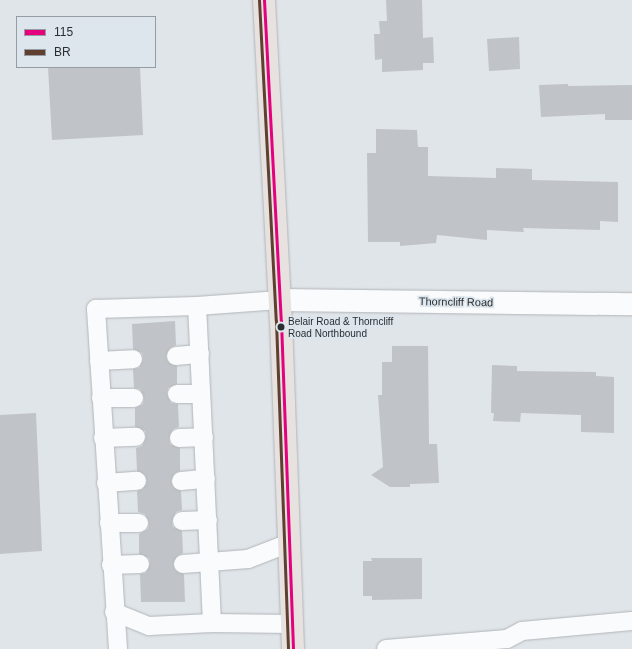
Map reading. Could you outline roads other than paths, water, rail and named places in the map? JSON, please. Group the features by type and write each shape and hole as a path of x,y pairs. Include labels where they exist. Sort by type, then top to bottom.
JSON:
{"main road":[{"path":"264,0 280,300 293,649"}],"street":[{"name":"Thorncliff Road","path":"280,300 632,304"}],"lane":[{"path":"118,649 114,612 96,309 197,306 280,300"},
{"path":"197,306 212,623"},
{"path":"176,356 200,354"},
{"path":"99,361 133,359"},
{"path":"177,394 201,394"},
{"path":"101,398 134,398"},
{"path":"179,438 204,437"},
{"path":"103,438 136,438"},
{"path":"181,481 206,479"},
{"path":"106,483 137,481"},
{"path":"182,522 208,520"},
{"path":"109,523 139,523"},
{"path":"184,564 248,559 289,543"},
{"path":"111,565 140,564"},
{"path":"114,612 149,626 212,623 292,624"},
{"path":"392,649 507,639 522,631 632,621"}],"place":[{"name":"Belair Road & Thorncliff Road Northbound","path":"281,327"}]}
